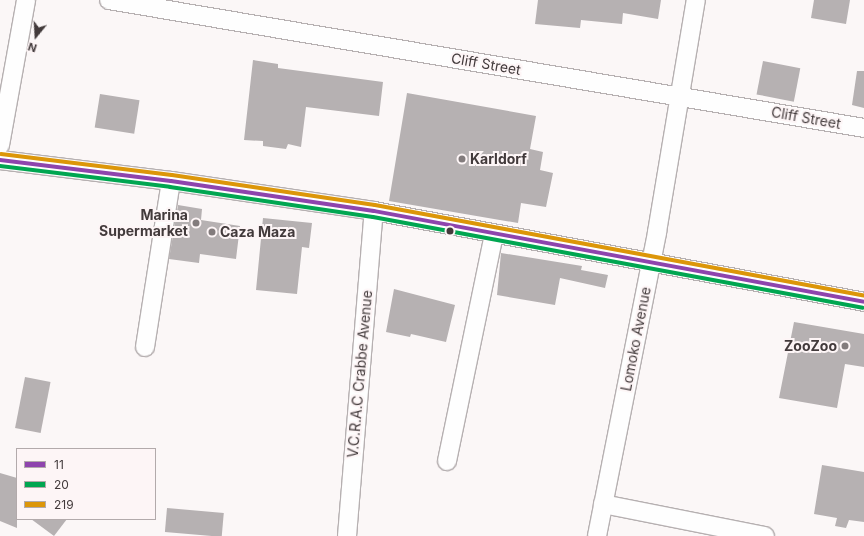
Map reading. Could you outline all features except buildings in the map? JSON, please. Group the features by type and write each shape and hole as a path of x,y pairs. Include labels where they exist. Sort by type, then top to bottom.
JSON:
{"street":[{"path":"0,145 26,0"},
{"name":"Cliff Street","path":"109,0 864,128"},
{"name":"Lomoko Avenue","path":"597,536 651,262 681,97 696,0"},
{"path":"0,160 170,181 374,211 494,235 651,262 864,302"},
{"path":"145,348 170,181"},
{"name":"V.C.R.A.C Crabbe Avenue","path":"347,536 374,211"},
{"path":"447,461 494,235"},
{"path":"603,504 765,536"}],"transit line":[{"name":"219","path":"1,154 172,175 375,205 864,296"},
{"name":"11","path":"0,160 171,181 374,211 864,302"},
{"name":"20","path":"0,166 170,187 373,217 863,308"}],"place":[{"name":"Karldorf","path":"462,159"},
{"name":"Marina Supermarket","path":"196,223"},
{"name":"Caza Maza","path":"212,232"},
{"name":"ZooZoo","path":"845,346"}]}
